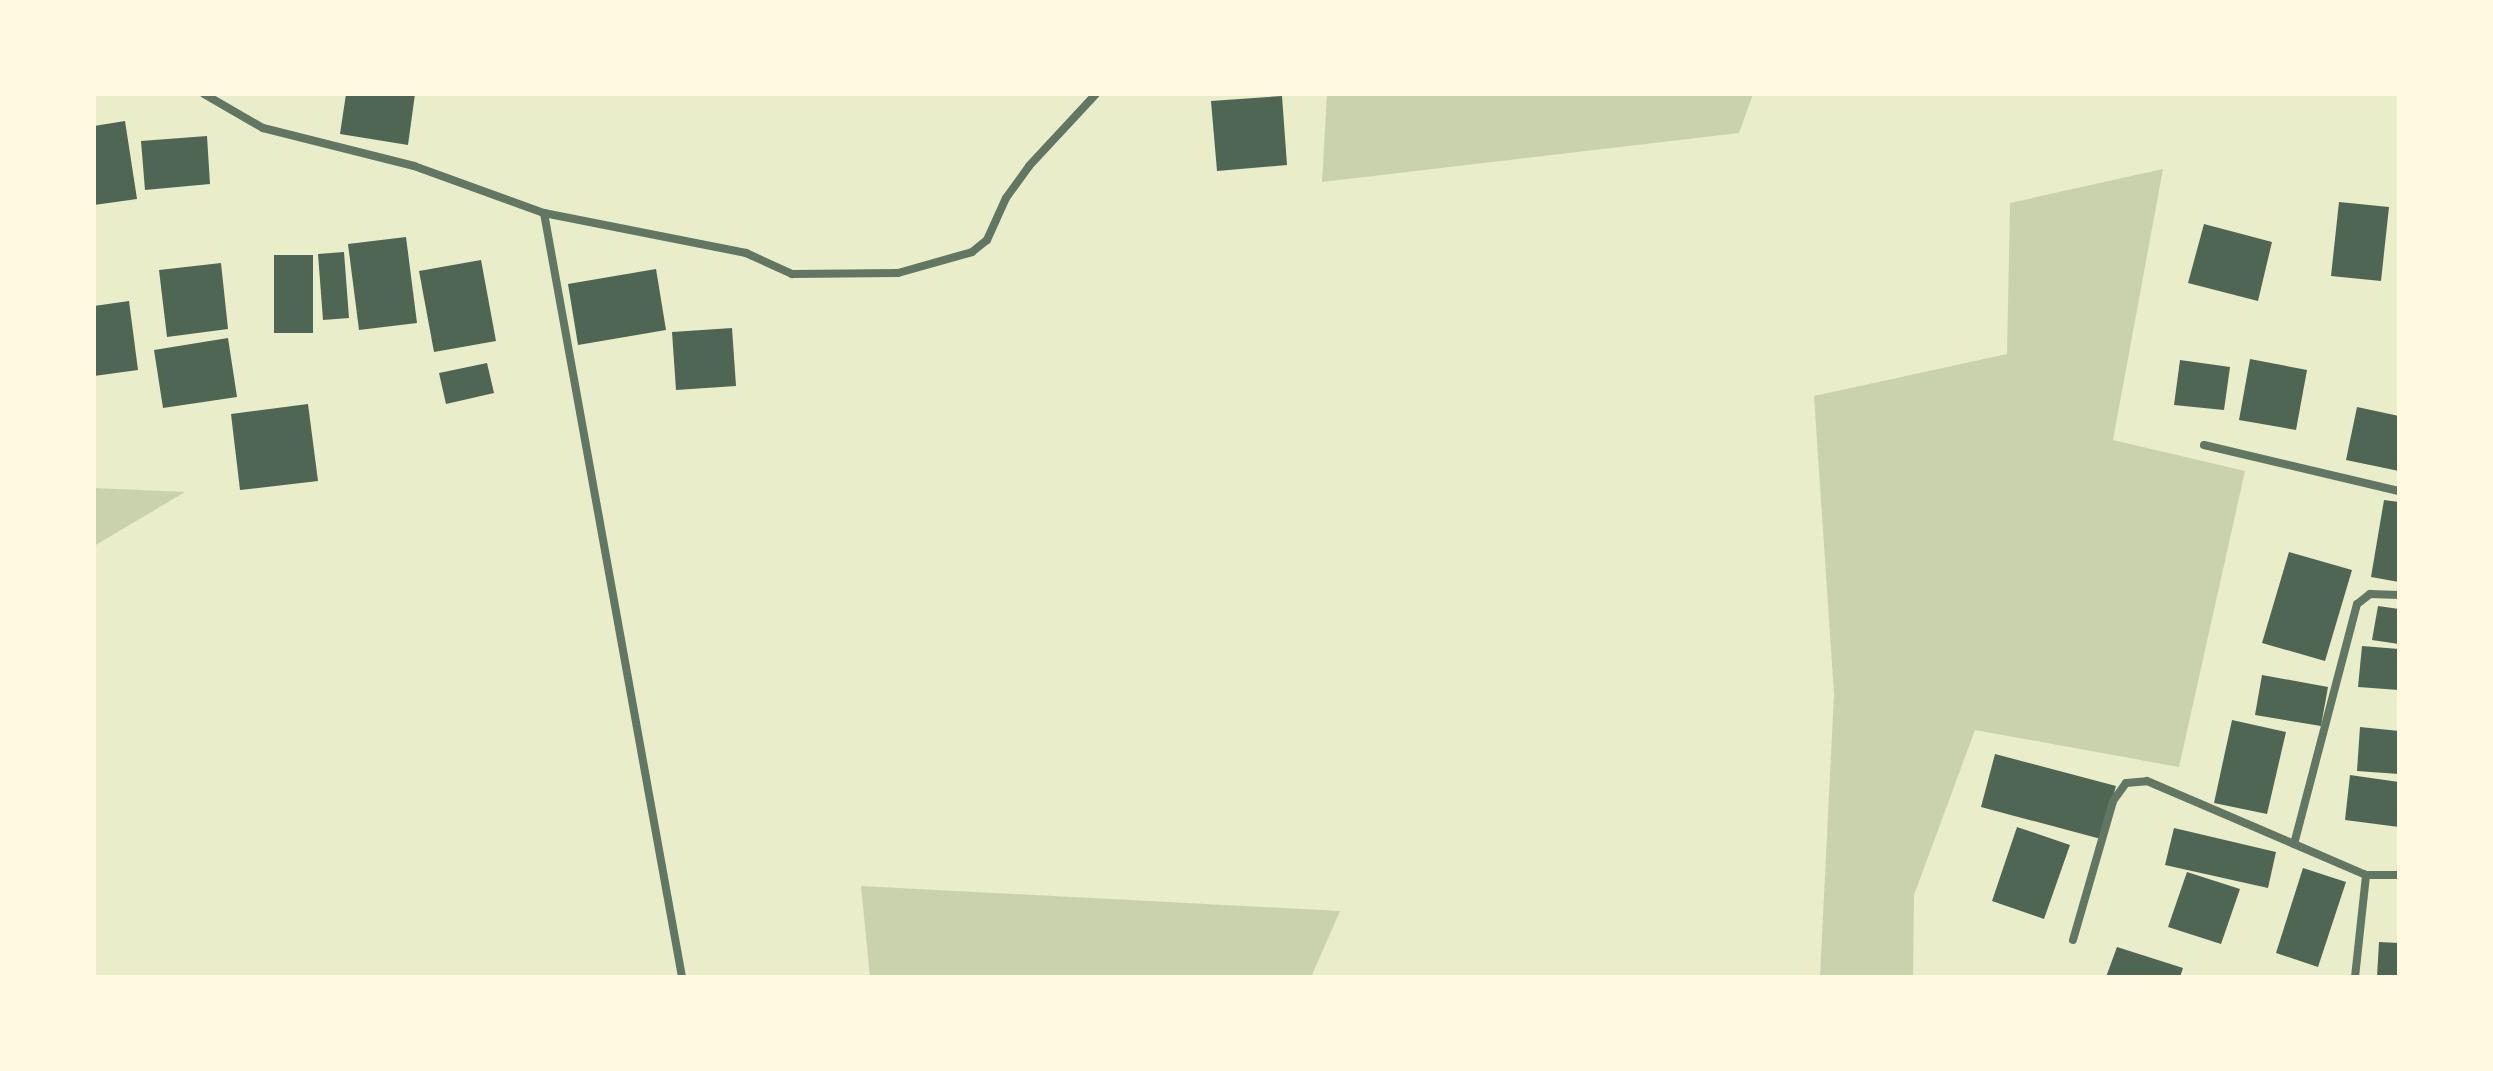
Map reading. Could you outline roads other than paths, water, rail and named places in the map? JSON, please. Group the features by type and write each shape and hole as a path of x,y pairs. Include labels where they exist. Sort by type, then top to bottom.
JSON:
{"street":[{"path":"204,94 263,128 414,166 544,213 746,253 792,274 898,273 972,252 987,240 1021,177 1096,94"},
{"path":"544,213 682,977"},
{"path":"2204,445 2399,491"},
{"path":"2294,844 2357,604 2370,594 2399,595"},
{"path":"2073,940 2113,801 2126,783 2147,781 2366,875 2399,875"},
{"path":"2355,977 2366,875"}]}
